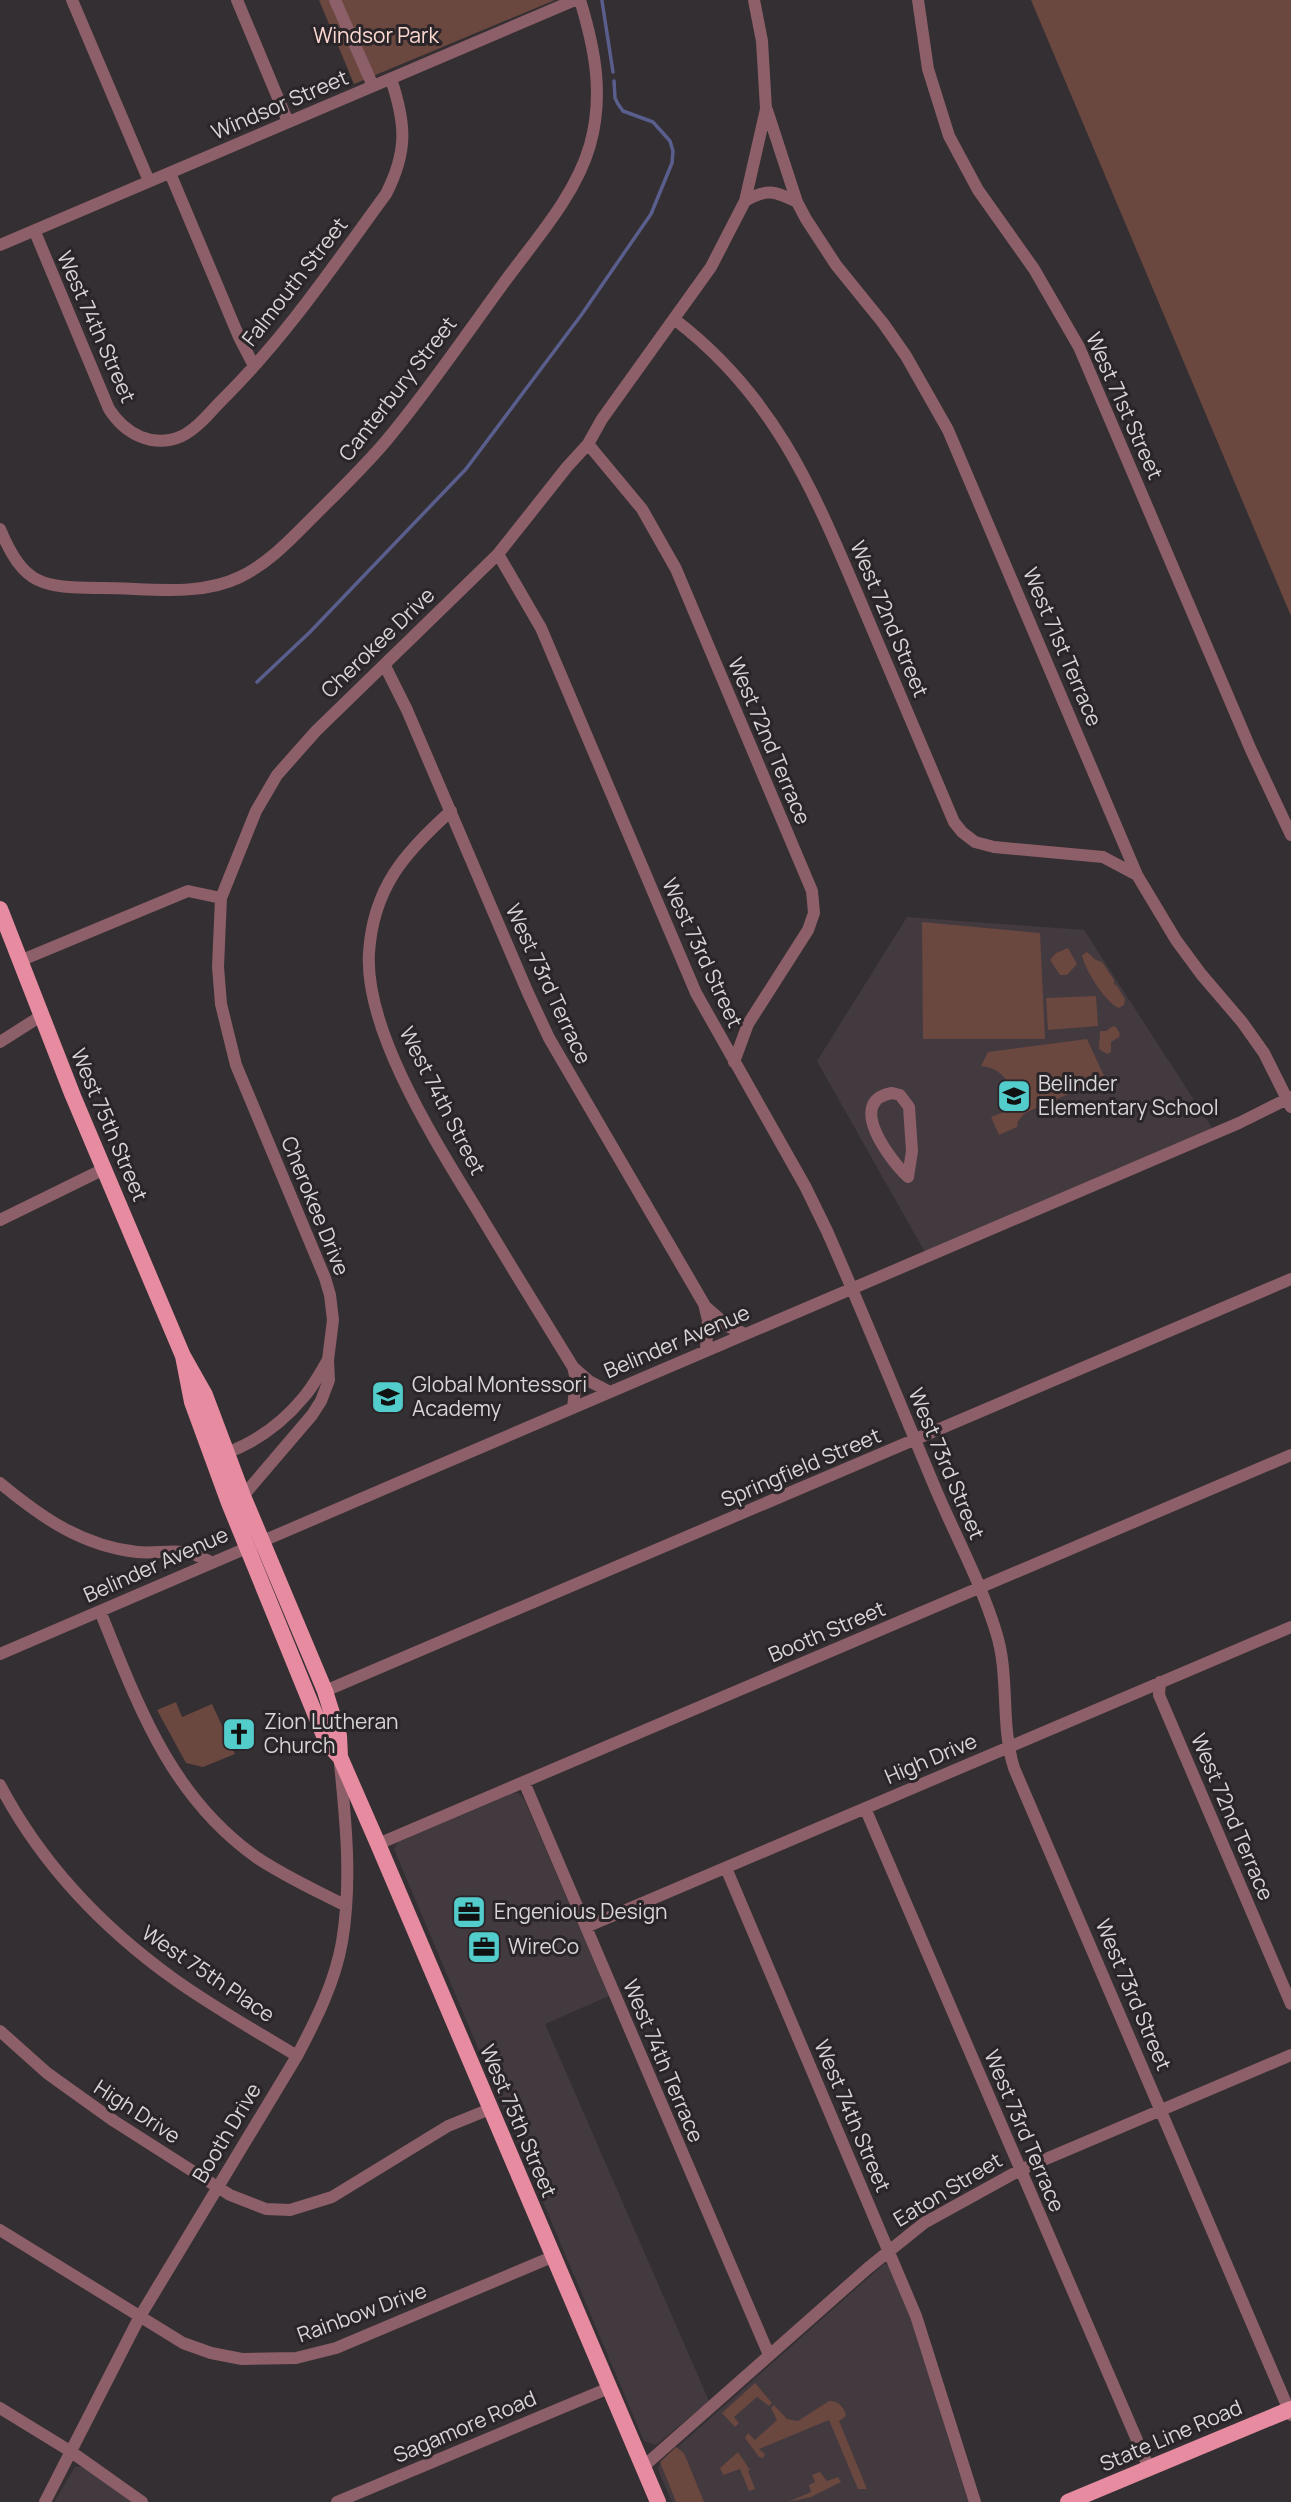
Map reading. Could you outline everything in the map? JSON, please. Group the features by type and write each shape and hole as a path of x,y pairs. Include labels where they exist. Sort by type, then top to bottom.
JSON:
{"main road":[{"name":"West 75th Street","path":"0,909 104,1169 183,1356 205,1395 243,1496 254,1543 327,1743 340,1757 378,1844 658,2502"},
{"name":"West 75th Street","path":"183,1356 192,1402 254,1543 325,1692 339,1736 340,1757"},
{"name":"State Line Road","path":"1068,2502 1291,2411"}],"street":[{"path":"72,0 149,181"},
{"path":"237,0 288,122"},
{"path":"335,0 373,86"},
{"name":"Windsor Street","path":"0,245 575,0"},
{"name":"Canterbury Street","path":"0,529 21,569 46,584 66,587 186,589 225,583 255,569 274,555 351,479 419,399 568,194 582,166 596,119 598,94 593,43 580,0"},
{"name":"Cherokee Drive","path":"243,1496 321,1401 330,1380 328,1360 333,1320 325,1278 236,1065 226,1030 218,967 221,898 256,811 277,775 316,731 498,554 567,467 589,444 602,419 711,267 745,201 766,109 762,41 754,0"},
{"name":"West 71st Street","path":"918,0 928,69 949,136 978,190 1034,269 1079,347 1256,762 1291,835"},
{"name":"Falmouth Street","path":"131,433 148,440 166,441 182,436 194,428 254,366 313,294 386,194 396,174 401,156 403,123 391,79"},
{"name":"West 71st Terrace","path":"766,109 797,202 836,265 906,356 943,420 1137,875 1176,940 1264,1053 1290,1101"},
{"path":"170,173 239,337 254,366"},
{"path":"745,201 760,192 779,192 797,202"},
{"name":"West 74th Street","path":"35,232 109,409 118,422 131,433"},
{"name":"West 72nd Street","path":"674,319 713,352 738,378 762,407 802,470 954,822 962,832 975,842 994,847 1103,857 1137,875"},
{"name":"West 72nd Terrace","path":"589,444 642,509 676,569 812,891 814,913 808,930 748,1024 734,1062"},
{"name":"West 73rd Street","path":"498,554 541,628 696,993 806,1186 852,1289 998,1636 1009,1746 1014,1768 1291,2411"},
{"name":"West 73rd Terrace","path":"385,666 407,710 527,993 549,1038 704,1304 708,1320 706,1349"},
{"name":"West 74th Street","path":"451,811 405,856 382,893 370,939 368,969 371,992 385,1036 422,1115 573,1367 576,1379 573,1408"},
{"path":"1103,857 1120,836"},
{"path":"22,960 188,891 221,898"},
{"path":"0,1042 41,1016"},
{"path":"886,1094 900,1095 909,1107 912,1151 908,1177 892,1159 870,1118 876,1101 886,1094"},
{"name":"Belinder Avenue","path":"0,1654 743,1333 1290,1101"},
{"path":"0,1220 104,1169"},
{"name":"Springfield Street","path":"325,1692 1291,1279"},
{"name":"West 73rd Terrace","path":"704,1304 729,1327 743,1333"},
{"name":"Cherokee Drive","path":"226,1453 261,1437 291,1410 311,1388 328,1360"},
{"name":"West 74th Street","path":"573,1367 589,1381 610,1392"},
{"name":"Booth Street","path":"378,1844 1291,1455"},
{"path":"0,1483 52,1523 80,1538 111,1548 136,1552 188,1552 211,1562"},
{"path":"100,1611 155,1738 180,1780 201,1807 254,1855 284,1875 346,1906"},
{"name":"High Drive","path":"586,1927 1291,1626"},
{"name":"West 72nd Terrace","path":"1160,1682 1159,1695 1291,2004"},
{"name":"Booth Drive","path":"45,2502 139,2318 317,2019 342,1943 346,1906 347,1855 340,1757"},
{"name":"West 74th Terrace","path":"524,1782 769,2355"},
{"name":"West 75th Place","path":"0,1786 25,1828 52,1864 103,1920 139,1953 176,1981 297,2056"},
{"name":"West 73rd Terrace","path":"866,1808 1149,2468"},
{"name":"West 74th Street","path":"726,1868 916,2316 975,2502"},
{"name":"High Drive","path":"0,2031 78,2096 217,2186 245,2202 266,2209 290,2210 332,2197 448,2126 490,2109"},
{"name":"Eaton Street","path":"644,2466 888,2250 948,2208 1020,2170 1291,2055"},
{"name":"Rainbow Drive","path":"0,2230 183,2343 211,2353 271,2360 296,2358 336,2348 552,2257"},
{"name":"Sagamore Road","path":"337,2502 609,2388"},
{"path":"0,2408 70,2451 142,2502"}],"shaded area":[{"name":"Belinder Elementary School","path":"907,917 1084,930 1214,1131 926,1254 817,1061"},
{"path":"518,1793 524,1799 609,1996 545,2024 709,2401 656,2445 644,2441 394,1849 398,1842"},
{"path":"885,2263 892,2268 911,2316 970,2502 672,2502 658,2468 661,2462"},
{"path":"75,2467 92,2472 132,2502 54,2502"}],"green space":[{"name":"Windsor Park","path":"319,0 555,0 354,84"},
{"path":"1031,0 1291,0 1291,616"},
{"path":"922,922 1040,933 1045,1039 923,1039"},
{"path":"1068,948 1077,964 1067,975 1060,975 1050,960 1056,953"},
{"path":"1087,952 1102,962 1125,999 1124,1005 1119,1008 1114,1005 1096,985 1082,955"},
{"path":"1096,996 1098,1026 1048,1030 1046,998"},
{"path":"1113,1026 1120,1034 1111,1042 1111,1052 1107,1054 1099,1049 1100,1031 1106,1031"},
{"path":"1087,1039 1105,1078 1025,1113 1018,1121 1017,1127 999,1135 991,1117 1009,1110 1011,1094 1007,1080 1002,1075 981,1066 988,1052"},
{"path":"176,1702 182,1717 212,1704 235,1754 203,1767 186,1763 157,1710"},
{"path":"755,2383 772,2403 769,2406 757,2397 734,2417 739,2423 735,2427 722,2413"},
{"path":"829,2401 838,2403 844,2410 846,2416 839,2421 867,2489 858,2489 829,2420 759,2449 765,2454 763,2458 759,2457 745,2438 748,2433 755,2440 777,2420 771,2408 774,2405 787,2419 798,2421"},
{"path":"676,2447 684,2453 704,2502 676,2502 660,2462"},
{"path":"738,2452 750,2470 748,2471 755,2489 749,2491 740,2469 723,2475 720,2468"},
{"path":"820,2472 827,2481 838,2477 841,2482 811,2497 788,2502 811,2492 809,2485 815,2482 812,2475"}],"waterway":[{"path":"602,1 613,72"},
{"path":"257,682 310,632 466,469 582,314 651,214 672,163 673,151 670,141 653,122 623,111 615,98 614,81"}],"place":[{"name":"Belinder Elementary School","path":"1014,1096"},
{"name":"Global Montessori Academy","path":"388,1397"},
{"name":"Zion Lutheran Church","path":"239,1734"},
{"name":"Engenious Design","path":"469,1912"},
{"name":"WireCo","path":"484,1947"}]}
